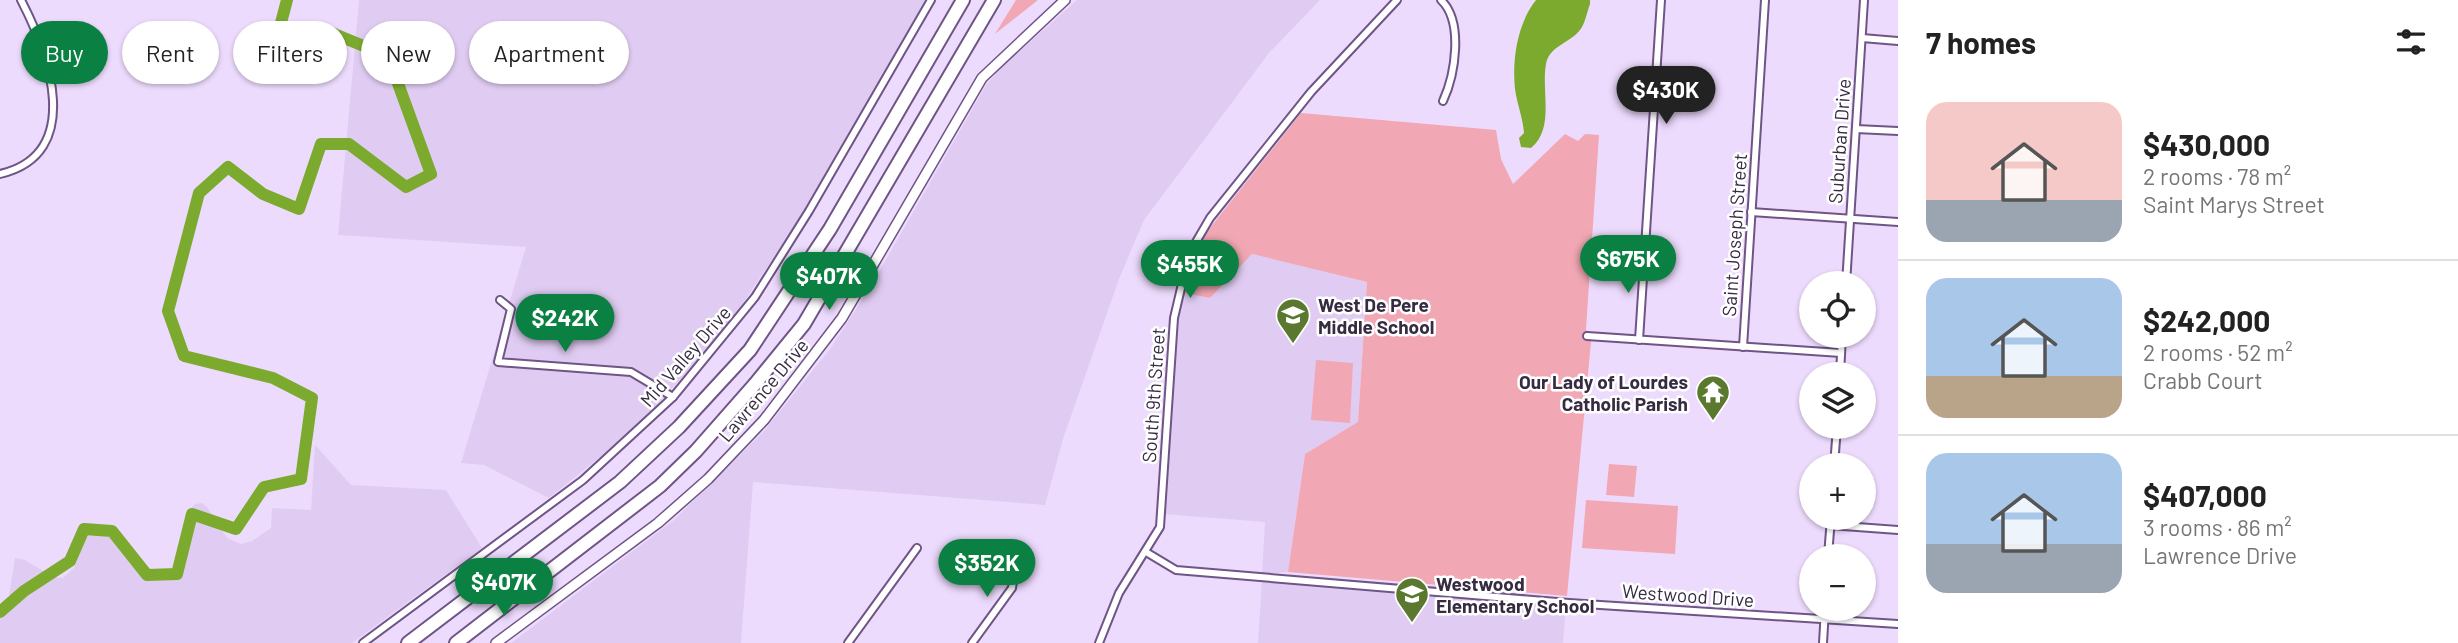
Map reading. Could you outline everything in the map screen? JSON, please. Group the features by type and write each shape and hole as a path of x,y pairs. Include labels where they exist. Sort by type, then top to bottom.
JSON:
{"highway":[{"path":"408,643 620,482 679,427 750,350 830,229 963,0"},
{"path":"456,643 660,485 696,451 755,384 804,324 994,0"}],"main road":[{"name":"Lawrence Drive","path":"496,643 658,523 708,479 772,411 809,366 853,302 982,78 1065,0"}],"street":[{"path":"0,174 24,163 41,147 52,124 55,102 52,82 21,0"},
{"name":"Mid Valley Drive","path":"363,643 583,480 673,397 755,297 810,211 931,0"},
{"name":"South 9th Street","path":"1100,643 1119,593 1160,527 1174,318 1189,254 1210,218 1311,92 1397,0"},
{"path":"1441,0 1454,16 1455,26 1451,84 1443,101"},
{"path":"1639,340 1661,0"},
{"name":"Saint Joseph Street","path":"1743,346 1765,0"},
{"name":"Suburban Drive","path":"1847,271 1864,0"},
{"path":"1861,38 1898,41"},
{"path":"1856,128 1898,131"},
{"path":"1751,212 1898,222"},
{"path":"500,300 511,309 498,362 631,372 673,397"},
{"path":"1587,337 1841,353"},
{"path":"1841,348 1841,362"},
{"path":"1876,527 1898,530"},
{"path":"849,643 917,548"},
{"name":"Westwood Drive","path":"1146,552 1176,570 1569,603 1799,618"},
{"path":"972,643 1012,588 1016,559"},
{"path":"1823,643 1824,621"},
{"name":"Westwood Drive","path":"1842,621 1898,624"}],"shaded area":[{"path":"359,0 927,0 794,227 725,330 653,409 610,449 549,498 484,465 461,463 526,247 338,235"},
{"path":"1016,0 1038,0 995,34"},
{"path":"1077,0 1320,0 1269,53 1144,220 1119,279 1063,439 1045,505 753,482 741,643 511,643 674,520 764,431 830,349 868,291 986,85 1004,65"},
{"path":"1536,0 1590,0 1590,4 1580,30 1555,49 1548,58 1545,75 1545,120 1538,140 1531,148 1521,147 1519,138 1524,133 1515,89 1514,66 1520,31"},
{"path":"1301,113 1496,130 1501,159 1513,184 1565,134 1578,141 1585,134 1599,135 1586,329 1591,342 1567,596 1288,572 1305,454 1358,422 1367,282 1252,254 1210,298 1179,292 1198,243"},
{"path":"1252,254 1367,282 1358,423 1305,454 1288,572 1262,574 1265,522 1163,514 1179,292 1210,298"},
{"path":"1316,360 1353,363 1350,423 1311,420"},
{"path":"315,445 351,485 446,490 482,548 352,643 0,643 0,618 7,609 15,558 25,560 53,577 63,578 74,568 86,537 104,533 111,536 135,568 148,579 175,577 186,564 191,508 195,504 202,503 207,507 227,538 241,544 252,541 271,528 272,508 311,510"},
{"path":"1609,464 1637,466 1634,497 1606,495"},
{"path":"1586,500 1678,506 1675,554 1582,548"},
{"name":"Westwood Elementary School","path":"1262,579 1566,605 1563,643 1258,643"}],"waterway":[{"path":"0,612 24,591 70,561 84,529 112,531 147,575 177,574 192,514 236,529 264,487 301,479 312,398 273,378 184,356 168,311 199,193 228,167 263,194 299,209 321,144 349,144 406,187 431,174 388,56 327,31 303,49 278,34 287,0"}],"place":[{"name":"West De Pere Middle School","path":"1293,345"},
{"name":"Our Lady of Lourdes Catholic Parish","path":"1713,422"},
{"name":"Westwood Elementary School","path":"1412,624"}]}
